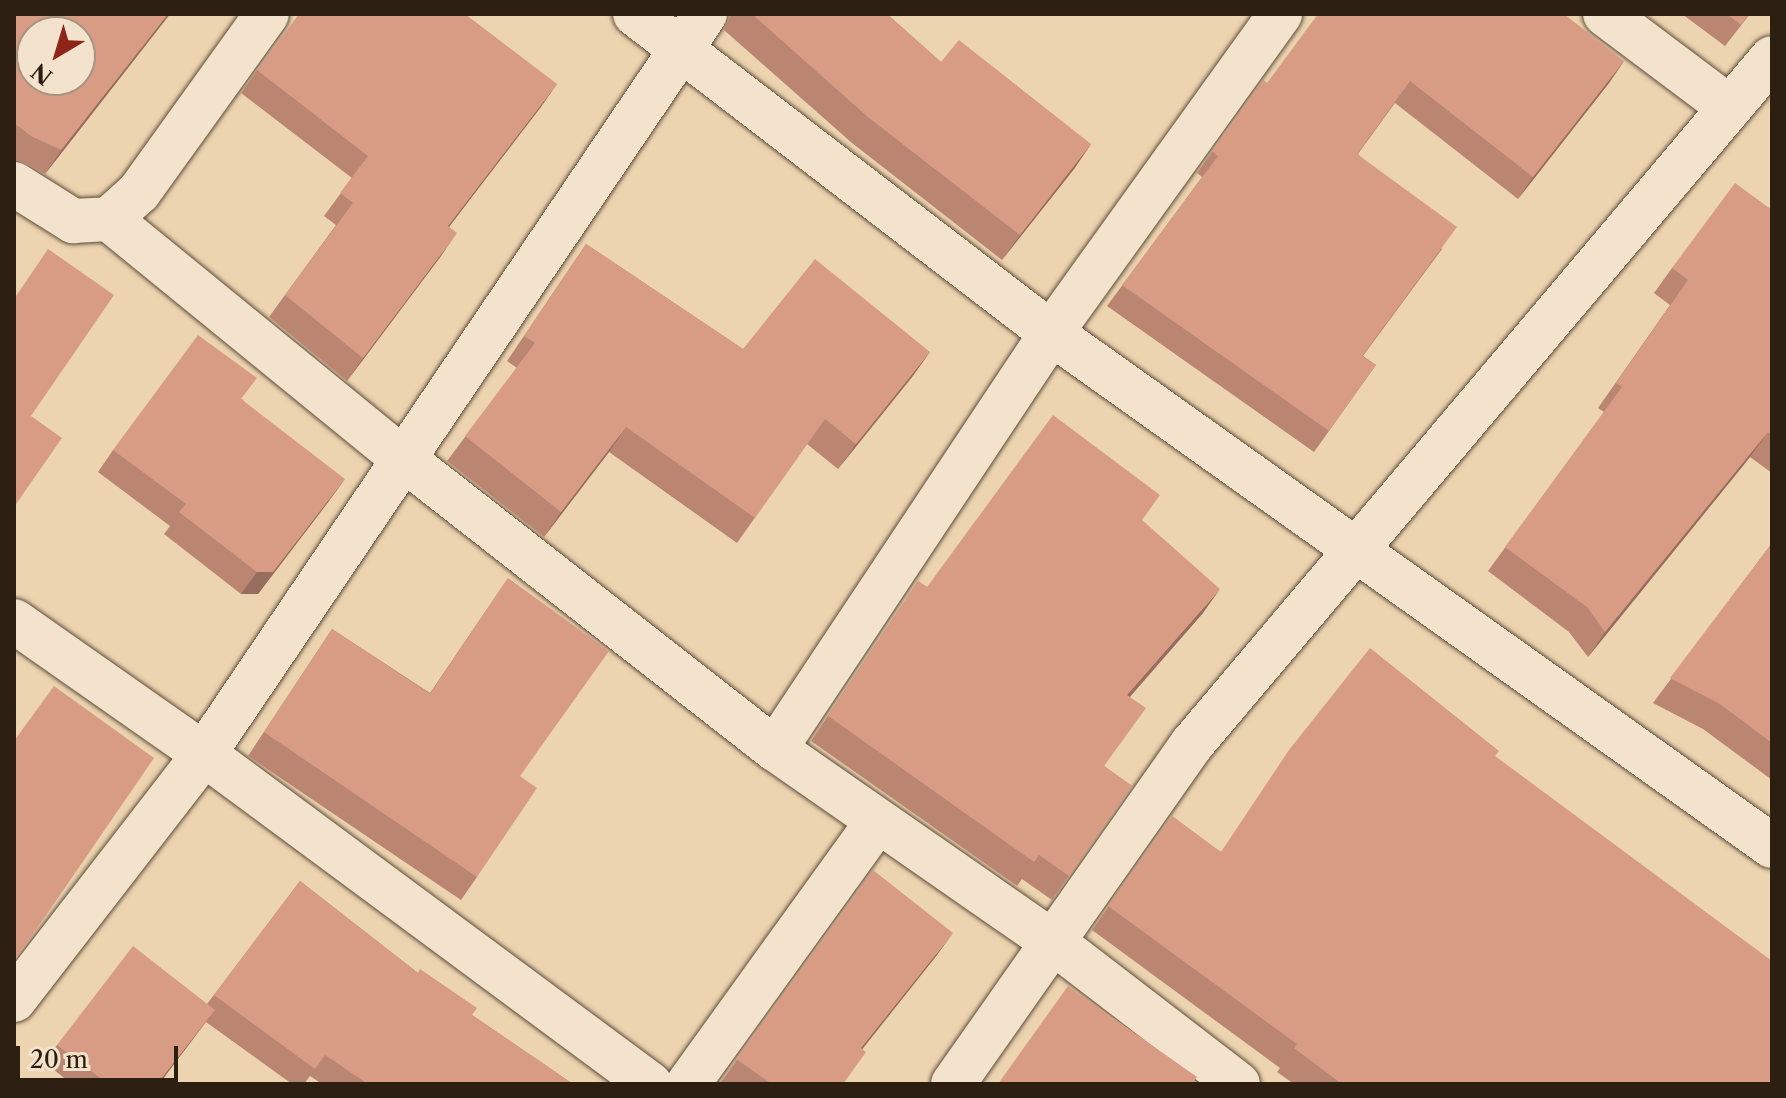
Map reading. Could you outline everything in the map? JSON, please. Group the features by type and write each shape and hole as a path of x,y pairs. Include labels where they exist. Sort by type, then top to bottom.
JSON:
{"street":[{"path":"14,184 73,221 109,219 139,192 267,14"},
{"path":"635,14 693,30 1051,333 1358,547 1772,846"},
{"path":"775,749 1051,333 1280,14"},
{"path":"1605,14 1730,108"},
{"path":"14,1000 204,754 401,457 693,30"},
{"path":"953,1084 1192,744 1772,58"},
{"path":"109,219 401,457 775,749 1053,942 1238,1084"},
{"path":"14,621 204,754 650,1084"},
{"path":"688,1084 877,822"}],"building":[{"path":"14,14 168,14 61,150 31,136 14,123"},
{"path":"299,14 465,14 557,84 448,226 457,233 363,358 285,295 353,203 340,193 368,156 257,70"},
{"path":"752,14 887,14 941,62 959,40 1091,144 1020,235 869,118"},
{"path":"1318,14 1564,14 1624,61 1533,177 1410,81 1357,154 1457,227 1362,356 1376,365 1329,431 1122,285 1218,156 1212,151 1263,80 1267,83"},
{"path":"1727,14 1749,14 1741,25"},
{"path":"1735,183 1772,210 1772,435 1768,432 1605,632 1587,607 1505,547 1622,387 1616,383 1688,280 1672,268"},
{"path":"586,244 743,349 815,259 930,352 856,444 825,419 755,518 626,427 561,512 465,436 535,343 524,336"},
{"path":"48,249 114,295 31,416 62,438 14,507 14,299"},
{"path":"198,335 257,378 241,399 345,479 273,572 257,572 179,512 186,504 113,450"},
{"path":"1053,415 1160,495 1142,520 1220,589 1127,695 1146,708 1104,766 1132,786 1069,876 1039,855 1034,862 828,716 918,581 927,587"},
{"path":"1772,543 1772,743 1720,704 1670,678"},
{"path":"508,578 609,651 520,776 537,788 477,877 264,732 332,629 430,694"},
{"path":"1370,648 1499,751 1495,756 1772,961 1772,1084 1342,1084 1294,1048 1297,1044 1108,906 1172,816 1221,852 1289,750"},
{"path":"54,686 154,758 14,962 14,741"},
{"path":"873,870 953,933 861,1048 866,1052 843,1084 772,1084 736,1059"},
{"path":"300,881 418,973 420,969 477,1008 472,1015 573,1084 368,1084 325,1055 315,1069 214,995"},
{"path":"133,946 215,1010 157,1084 108,1084 57,1045"},
{"path":"1068,986 1197,1077 1192,1084 998,1084"}]}
